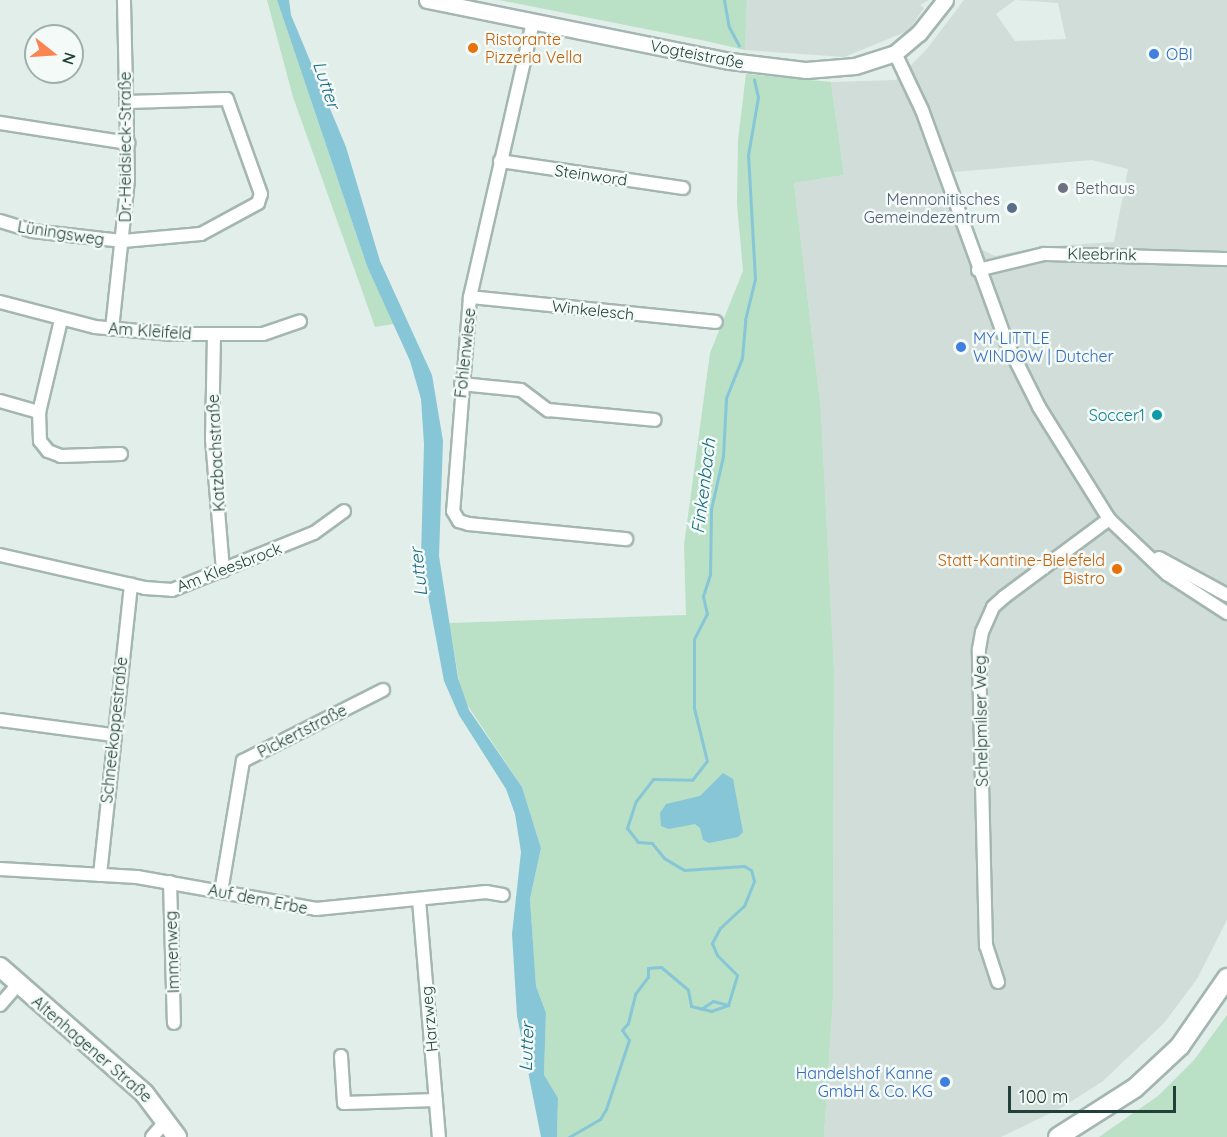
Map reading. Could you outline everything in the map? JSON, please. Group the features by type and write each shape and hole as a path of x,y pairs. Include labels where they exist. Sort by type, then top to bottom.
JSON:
{"main road":[{"name":"Altenhagener Straße","path":"0,967 144,1093 167,1120 177,1137"},
{"path":"1058,1137 1094,1117 1143,1081 1179,1046 1227,978"},
{"path":"1083,1137 1143,1097 1190,1052 1227,1000"}],"street":[{"name":"Dr.-Heidsieck-Straße","path":"112,329 123,241 128,143 124,0"},
{"name":"Vogteistraße","path":"427,0 781,69 843,68 895,53 919,33 945,0"},
{"name":"Fohlenwiese","path":"533,22 470,297 461,384 453,512 459,521 626,539"},
{"path":"895,53 922,110 978,270 1006,341 1039,407 1109,519 1167,574 1227,613"},
{"name":"Lüningsweg","path":"0,221 42,232 123,241 190,236 213,230 258,203 261,194 227,99 127,102"},
{"path":"0,123 128,143"},
{"name":"Steinword","path":"500,161 683,188"},
{"name":"Kleebrink","path":"978,270 1044,254 1227,259"},
{"name":"Winkelesch","path":"470,297 716,322"},
{"name":"Am Kleifeld","path":"0,302 61,320 112,329 214,335 263,334 300,321"},
{"path":"61,320 39,412 39,441 54,454 68,457 121,454"},
{"name":"Katzbachstraße","path":"214,335 212,439 223,570"},
{"path":"461,384 521,390 548,410 655,420"},
{"path":"0,401 39,412"},
{"name":"Am Kleesbrock","path":"0,555 131,585 171,590 314,533 344,511"},
{"name":"Schelpmilser Weg","path":"998,982 986,946 979,649 982,633 993,607 1004,597 1109,519"},
{"path":"1123,533 1170,566 1227,595"},
{"name":"Schneekoppestraße","path":"100,875 113,735 131,585"},
{"name":"Pickertstraße","path":"221,892 243,761 383,690"},
{"path":"0,720 113,735"},
{"name":"Auf dem Erbe","path":"6,870 100,875 170,882 316,909 486,892 503,895"},
{"name":"Immenweg","path":"170,882 174,1023"},
{"name":"Harzweg","path":"419,900 440,1137"},
{"path":"0,1005 18,984"},
{"path":"341,1056 344,1103 436,1100"},
{"path":"152,1137 167,1120"}],"shaded area":[{"path":"747,0 929,0 920,5 924,8 908,31 844,57 745,50"},
{"path":"964,0 1015,0 996,14 1015,41 1066,39 1058,3 1016,0 1227,0 1227,920 1197,979 1164,1023 1103,1081 1061,1108 1001,1137 824,1137 833,998 834,670 821,410 794,183 844,175 831,82 896,80 926,50","holes":["1092,160 1128,169 1114,242 1039,247 995,256 981,249 954,172"]}],"green space":[{"path":"267,0 277,0 367,266 394,324 375,327 293,97"},
{"path":"499,0 747,0 745,50 706,41"},
{"path":"746,74 831,82 844,175 794,183 821,410 834,670 833,998 824,1137 557,1137 558,1098 544,1076 546,1013 536,986 530,899 541,848 522,787 462,697 449,623 686,615 684,545 710,353 743,271 737,204 738,140"},
{"path":"1227,1015 1227,1137 1099,1137 1158,1096 1194,1060"}],"water":[{"name":"Lutter","path":"277,0 289,0 291,15 346,147 380,261 432,375 443,441 439,556 458,678 469,710 522,787 541,848 530,899 536,986 546,1013 544,1075 558,1098 557,1137 541,1137 517,1016 512,934 521,852 515,814 506,789 459,715 444,681 421,558 424,444 421,399 410,361 367,266"},
{"path":"723,773 733,779 743,832 738,837 709,843 703,840 700,828 695,824 669,829 661,826 660,813 666,804 700,796"}],"waterway":[{"name":"Finkenbach","path":"724,0 729,27 739,46"},
{"name":"Finkenbach","path":"569,1137 600,1119 606,1109 629,1040 622,1030 628,1023 635,994 648,977 648,968 661,967 688,990 691,1006 711,1011 728,1005 737,975 717,955 712,943 720,928 744,906 754,881 751,870 744,866 684,870 664,858 652,843 638,842 627,828 636,801 653,779 692,780 707,761 694,708 694,639 707,614 703,596 710,575 711,509 723,456 726,398 742,358 745,320 755,279 748,155 758,97 754,79"},
{"name":"Finkenbach","path":"701,1009 713,1001 728,1005"}],"place":[{"name":"Ristorante Pizzeria Vella","path":"473,48"},
{"name":"OBI","path":"1154,54"},
{"name":"Bethaus","path":"1063,188"},
{"name":"Mennonitisches Gemeindezentrum","path":"1012,208"},
{"name":"MY LITTLE WINDOW | Dutcher","path":"961,347"},
{"name":"Soccer1","path":"1157,415"},
{"name":"Statt-Kantine-Bielefeld Bistro","path":"1117,569"},
{"name":"Handelshof Kanne GmbH & Co. KG","path":"945,1082"}]}
